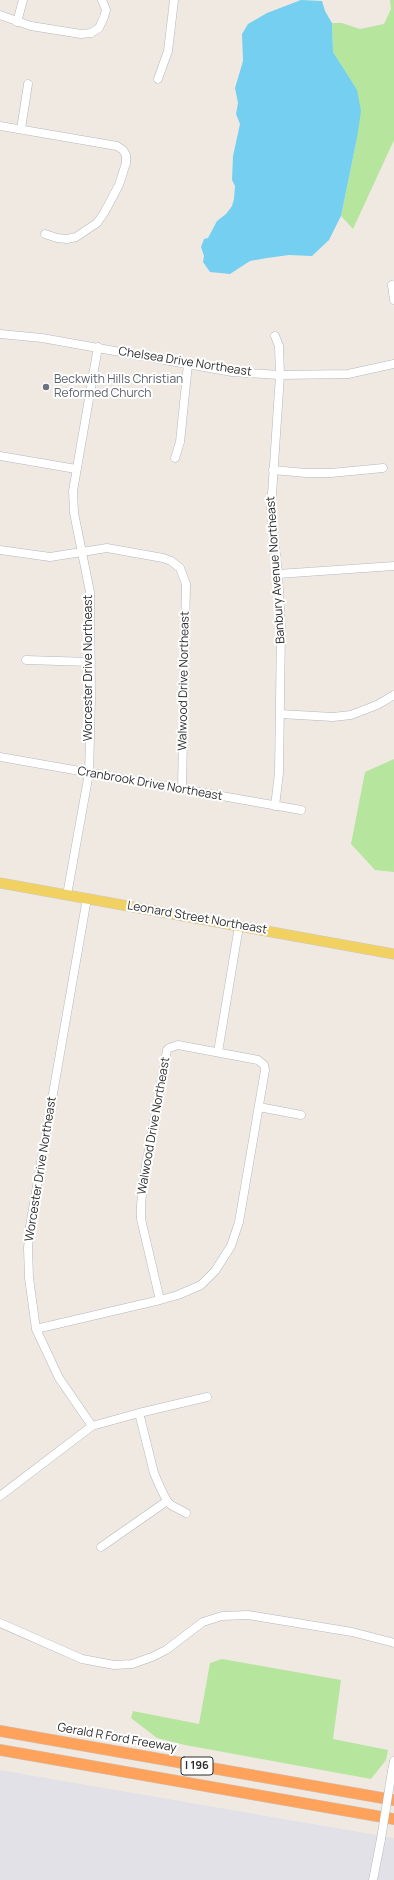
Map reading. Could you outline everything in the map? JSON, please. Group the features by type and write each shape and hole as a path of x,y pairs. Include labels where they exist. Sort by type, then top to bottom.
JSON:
{"highway":[{"name":"Gerald R Ford Freeway","path":"0,1731 394,1800"},
{"name":"I 196","path":"0,1750 394,1820"}],"main road":[{"name":"Leonard Street Northeast","path":"0,883 394,954"}],"street":[{"path":"17,22 23,0"},
{"path":"0,16 17,22 81,34 91,33 97,31 106,10 102,0"},
{"path":"158,79 168,51 174,0"},
{"path":"21,129 28,84"},
{"path":"0,126 117,146 123,150 126,155 126,162 119,185 108,206 96,223 76,237 67,239 57,238 45,234"},
{"path":"392,285 394,300"},
{"name":"Chelsea Drive Northeast","path":"0,334 42,338 98,347 232,372 280,375 348,374 394,364"},
{"name":"Banbury Avenue Northeast","path":"275,336 279,346 280,375 278,421 272,470 271,509 281,621 278,777 275,806"},
{"name":"Worcester Drive Northeast","path":"67,895 89,773 91,662 91,609 89,584 73,503 76,469 98,347"},
{"path":"175,458 180,442 188,364"},
{"path":"0,456 76,469"},
{"path":"272,470 303,473 331,473 383,468"},
{"name":"Walwood Drive Northeast","path":"82,552 108,548 163,558 174,562 183,573 186,584 182,789"},
{"path":"0,550 50,557 82,552"},
{"path":"278,574 394,566"},
{"path":"26,660 91,662"},
{"path":"280,714 334,717 351,715 377,705 394,695"},
{"name":"Cranbrook Drive Northeast","path":"0,757 300,810"},
{"name":"Worcester Drive Northeast","path":"87,898 30,1226 28,1248 29,1278 36,1329 59,1378 92,1426"},
{"path":"36,1329 160,1300 190,1291 201,1285 222,1264 231,1246 239,1222 259,1107 264,1066 258,1060 218,1052 238,926"},
{"name":"Walwood Drive Northeast","path":"160,1300 141,1219 141,1205 143,1182 167,1050 178,1046 218,1052"},
{"path":"259,1107 302,1115"},
{"path":"0,1496 92,1426 207,1397"},
{"path":"139,1413 154,1473 167,1501 171,1505 186,1513"},
{"path":"101,1547 167,1501"},
{"path":"0,1623 82,1659 114,1665 132,1664 152,1657 166,1650 203,1622 222,1616 256,1616 352,1632 394,1643"},
{"path":"374,1880 394,1761"}],"shaded area":[{"path":"0,1770 394,1838 394,1880 0,1880"}],"green space":[{"path":"390,0 394,0 394,140 353,229 341,216 357,138 356,90 333,52 332,23 342,23 360,29 384,24 391,9"},
{"path":"394,759 394,872 375,870 351,844 365,772"},
{"path":"222,1659 341,1680 333,1739 388,1750 386,1760 371,1779 185,1745 157,1738 131,1718 133,1711 199,1724 210,1663"}],"water":[{"path":"301,0 322,1 325,11 332,23 333,52 357,90 361,111 341,216 329,240 312,256 289,255 250,261 230,274 210,272 203,262 204,256 201,247 204,239 208,238 217,221 226,214 232,206 234,199 235,186 232,180 233,156 240,124 236,114 238,103 235,88 243,61 242,34 248,24 267,13"}],"place":[{"name":"Beckwith Hills Christian Reformed Church","path":"46,387"}]}
